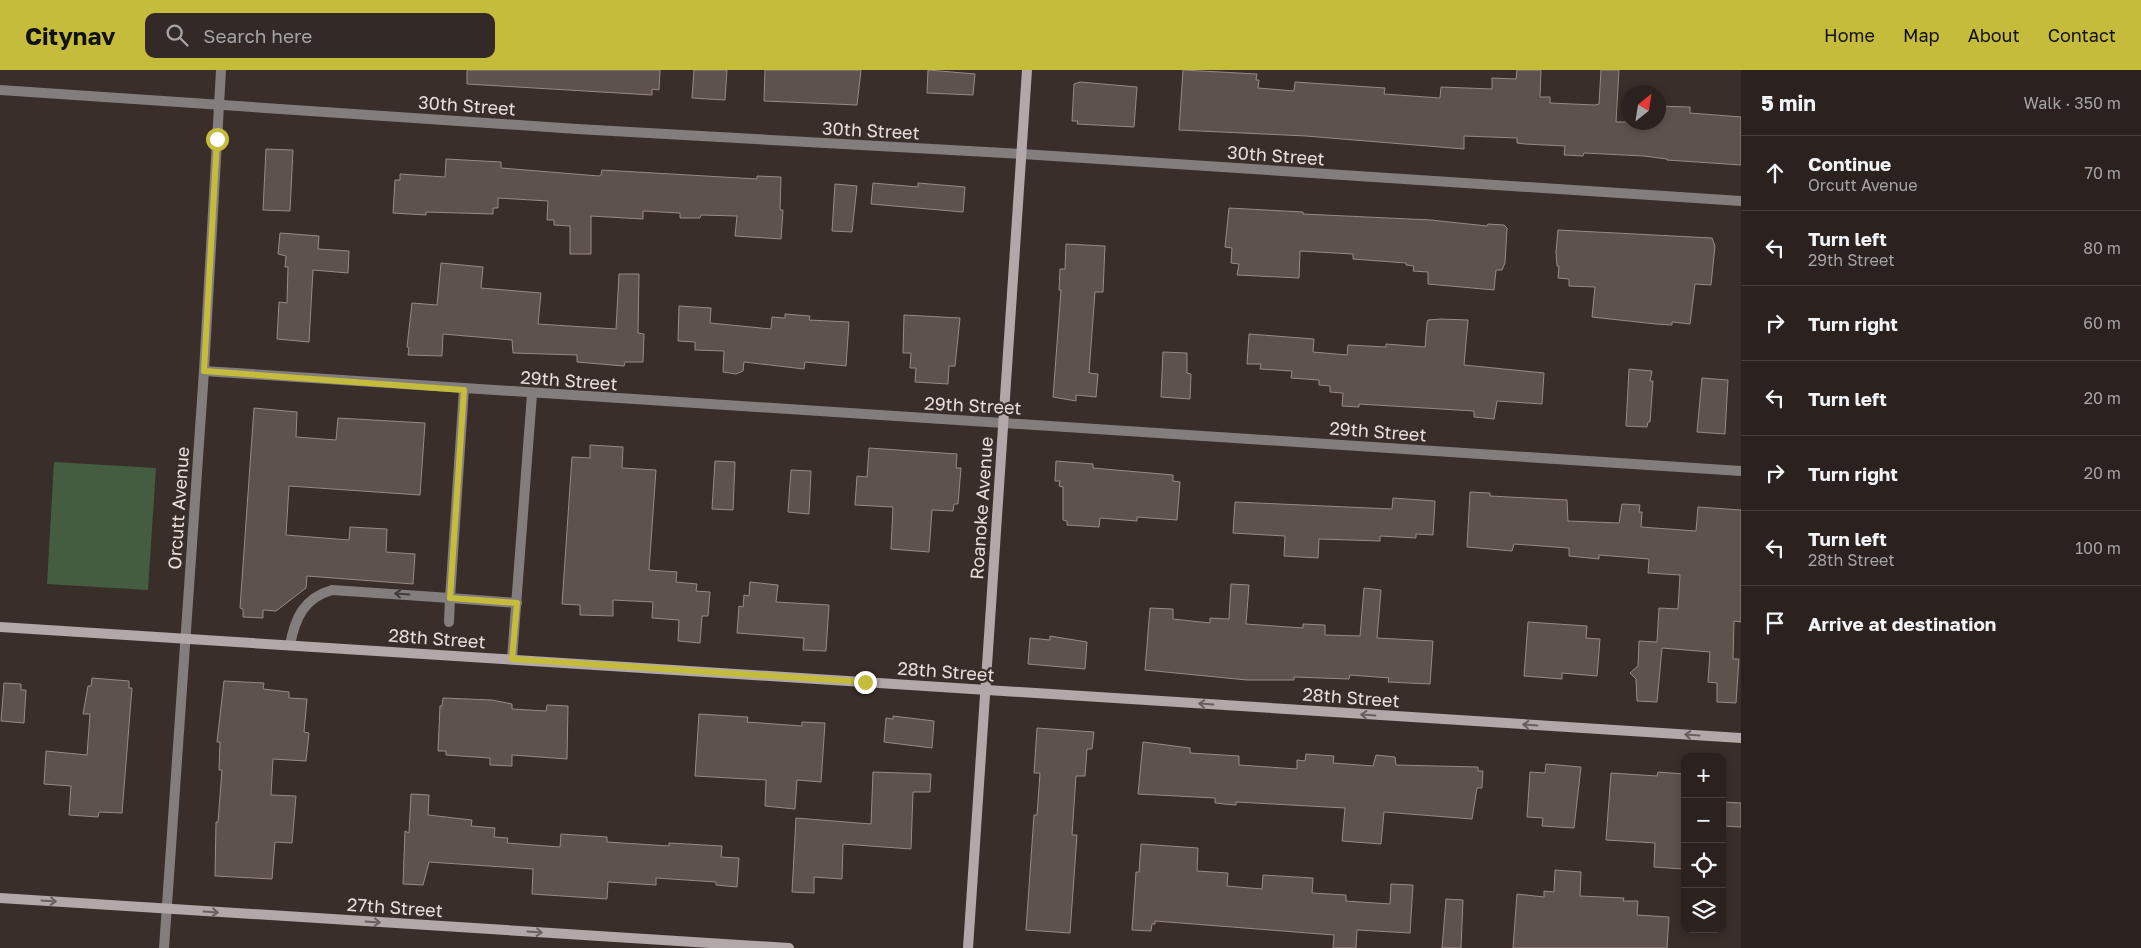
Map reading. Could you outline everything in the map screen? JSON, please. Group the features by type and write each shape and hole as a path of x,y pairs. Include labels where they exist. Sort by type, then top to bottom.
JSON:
{"main road":[{"name":"Roanoke Avenue","path":"968,948 1027,70"},
{"name":"28th Street","path":"0,627 1741,738"},
{"name":"27th Street","path":"0,898 789,948"}],"street":[{"name":"Orcutt Avenue","path":"164,948 204,371 221,70"},
{"name":"30th Street","path":"0,90 587,130 1022,154 1741,201"},
{"name":"29th Street","path":"204,371 464,390 1741,471"},
{"path":"449,622 464,390"},
{"path":"512,659 532,394"},
{"path":"290,645 294,624 299,614 320,593 332,590 517,603"}],"green space":[{"path":"54,462 156,468 148,590 47,584"}],"building":[{"path":"467,70 660,70 659,90 652,89 652,95 467,84"},
{"path":"694,70 727,70 725,100 692,98"},
{"path":"765,70 861,70 857,105 764,101"},
{"path":"928,70 975,74 973,95 927,93"},
{"path":"1183,70 1257,74 1256,80 1259,80 1258,88 1294,91 1295,82 1385,88 1384,94 1440,98 1441,87 1492,89 1492,78 1516,79 1517,70 1541,70 1540,97 1550,97 1550,103 1595,105 1599,104 1601,70 1619,70 1616,122 1621,122 1621,130 1666,130 1666,106 1690,107 1690,113 1741,117 1741,165 1667,160 1644,156 1584,153 1583,156 1564,155 1565,146 1517,143 1517,138 1464,136 1464,149 1306,136 1179,130"},
{"path":"1080,82 1137,87 1134,127 1077,124 1078,121 1072,121 1074,84"},
{"path":"266,149 293,150 290,211 263,210"},
{"path":"446,159 501,162 501,168 599,176 602,170 757,179 757,176 781,177 780,210 783,210 781,239 735,236 737,216 701,215 700,218 680,218 680,213 643,211 643,219 591,216 591,254 570,254 570,226 554,225 554,220 547,220 548,201 498,198 498,208 493,208 493,214 426,212 426,215 393,213 395,180 400,180 400,174 445,177"},
{"path":"873,183 918,187 918,183 965,187 963,212 871,204"},
{"path":"835,184 857,186 852,232 832,231"},
{"path":"1229,208 1303,212 1303,214 1431,220 1487,226 1488,224 1504,225 1507,228 1505,263 1502,270 1496,270 1494,290 1428,284 1428,272 1413,271 1414,266 1406,265 1406,263 1353,259 1353,254 1300,251 1299,278 1237,275 1239,264 1231,263 1232,248 1225,247"},
{"path":"1558,230 1712,238 1715,246 1711,285 1695,284 1690,324 1672,322 1672,325 1656,324 1592,317 1595,287 1569,286 1569,279 1558,278 1559,266 1557,266 1556,252"},
{"path":"280,233 319,236 318,249 349,251 348,273 313,270 309,342 277,339 279,302 287,303 288,267 285,267 286,256 278,254"},
{"path":"1066,244 1105,246 1103,292 1095,292 1089,373 1098,374 1096,397 1076,395 1076,401 1053,397 1061,290 1059,290 1060,269 1065,269"},
{"path":"441,263 483,267 481,288 541,293 538,324 616,329 619,274 639,274 638,333 644,334 643,362 625,362 624,366 577,362 577,355 513,353 512,340 443,334 442,356 408,355 409,348 407,347 412,303 437,305"},
{"path":"679,306 711,308 710,323 771,329 772,317 785,318 785,314 810,316 809,320 849,322 846,366 805,362 804,369 744,362 743,371 736,374 723,372 724,351 695,350 695,342 678,341"},
{"path":"904,315 960,318 955,366 949,366 948,384 915,382 916,368 910,368 911,353 903,353"},
{"path":"1428,320 1468,320 1464,365 1544,373 1542,404 1497,401 1494,419 1474,417 1474,411 1359,404 1359,407 1342,406 1343,393 1330,392 1330,386 1319,385 1319,380 1291,378 1292,371 1260,369 1261,364 1247,364 1249,334 1314,339 1313,352 1347,355 1348,345 1386,347 1386,344 1425,347"},
{"path":"1163,352 1187,353 1187,373 1191,374 1190,399 1161,397"},
{"path":"1629,369 1652,371 1650,381 1653,381 1650,422 1648,422 1647,427 1626,426"},
{"path":"1702,378 1728,380 1725,434 1697,432"},
{"path":"254,408 297,412 296,437 336,440 338,418 425,423 420,495 289,486 286,535 349,540 350,527 387,529 386,552 415,554 413,584 307,576 306,588 276,611 263,610 263,618 243,617 243,609 240,608"},
{"path":"590,445 623,447 622,468 656,470 649,570 677,572 676,582 697,584 696,591 710,592 708,616 702,616 700,643 678,641 679,620 652,618 653,602 613,600 613,616 580,615 580,605 562,604 572,457 590,458"},
{"path":"869,448 957,454 956,468 961,468 958,504 954,504 953,511 932,510 929,552 891,549 893,507 855,505 857,476 867,477"},
{"path":"715,461 735,462 733,510 712,509"},
{"path":"1056,461 1093,464 1093,468 1173,475 1173,481 1180,482 1177,520 1137,517 1137,521 1100,518 1099,527 1067,525 1067,521 1063,520 1063,487 1059,486 1060,481 1055,481"},
{"path":"791,470 811,471 809,514 788,512"},
{"path":"1470,492 1490,493 1490,496 1567,500 1568,521 1619,523 1622,504 1640,505 1639,512 1642,512 1641,527 1696,531 1698,507 1741,510 1741,622 1734,621 1733,659 1739,659 1736,703 1717,702 1717,683 1708,682 1710,652 1662,648 1657,702 1637,701 1636,679 1630,673 1638,666 1639,641 1657,642 1659,608 1678,609 1680,575 1648,573 1649,559 1599,555 1599,559 1569,556 1569,548 1514,544 1512,551 1467,547"},
{"path":"1393,498 1435,501 1433,535 1416,534 1416,538 1380,536 1380,541 1319,539 1318,558 1284,556 1285,536 1233,533 1235,502 1392,509"},
{"path":"750,582 778,585 776,602 829,605 826,651 803,650 804,638 737,633 739,606 743,607 744,595 749,596"},
{"path":"1231,584 1249,585 1246,624 1303,628 1303,624 1325,625 1325,635 1360,636 1364,588 1381,590 1377,638 1433,641 1430,684 1388,682 1389,678 1350,675 1349,679 1294,677 1294,680 1247,680 1145,670 1150,608 1173,609 1173,619 1210,623 1210,618 1229,619"},
{"path":"1528,622 1587,626 1586,638 1600,639 1597,676 1562,673 1562,679 1524,676"},
{"path":"1050,636 1087,642 1085,669 1028,664 1030,638 1050,640"},
{"path":"92,678 129,681 129,688 132,688 122,813 99,812 98,817 69,815 71,786 44,784 46,751 87,755 90,714 83,714 88,686 91,686"},
{"path":"224,681 264,683 263,689 289,692 289,698 307,699 304,732 309,733 306,761 273,759 271,795 296,796 292,843 275,842 272,879 215,876 216,822 218,822 222,770 219,770 220,742 217,742"},
{"path":"4,683 21,684 21,690 26,690 24,723 1,721"},
{"path":"443,698 492,700 512,704 512,709 546,711 547,705 568,706 567,759 512,755 512,766 490,765 490,758 446,755 446,751 438,751 440,706 442,706"},
{"path":"699,714 748,717 747,722 802,726 802,722 825,723 821,782 797,780 795,809 765,806 766,780 695,776"},
{"path":"893,716 934,721 932,748 884,742 886,718 893,719"},
{"path":"1037,728 1094,732 1092,749 1087,749 1085,776 1076,776 1072,835 1077,835 1070,933 1026,930 1034,815 1037,815 1040,773 1034,773"},
{"path":"1143,742 1190,748 1190,753 1239,756 1239,765 1297,769 1297,760 1305,761 1306,754 1334,756 1333,763 1373,766 1376,755 1395,757 1396,765 1478,767 1478,771 1483,771 1482,788 1477,788 1472,819 1384,812 1381,844 1342,841 1345,808 1236,802 1236,805 1215,803 1215,798 1138,794"},
{"path":"1546,764 1581,767 1574,828 1542,826 1543,818 1527,817 1530,772 1545,773"},
{"path":"873,772 931,774 930,792 913,792 911,849 843,844 842,879 814,877 814,893 792,892 796,818 871,824"},
{"path":"1658,772 1681,774 1681,869 1654,867 1655,843 1606,840 1611,773 1657,776"},
{"path":"411,794 429,795 428,815 472,820 471,826 495,828 494,837 508,838 507,843 560,847 561,834 607,837 607,842 669,846 669,843 722,846 721,857 739,858 737,887 716,885 716,882 656,878 656,885 608,882 607,899 532,894 533,869 429,862 423,885 403,884 405,831 409,833"},
{"path":"1726,802 1741,803 1741,827 1726,826"},
{"path":"1141,844 1198,848 1197,871 1228,873 1227,886 1262,889 1263,875 1313,878 1312,893 1346,895 1346,901 1390,904 1391,884 1413,885 1410,933 1357,930 1356,948 1333,948 1334,935 1155,921 1155,924 1152,924 1151,931 1132,930 1136,872 1139,872"},
{"path":"1555,870 1581,872 1580,896 1624,898 1623,901 1638,901 1637,915 1669,917 1667,948 1513,948 1517,894 1544,897 1544,891 1554,892"},
{"path":"1446,899 1463,900 1461,948 1442,948"}],"route":[{"path":"217,139 204,371 464,390 450,598 517,603 512,659 865,682"}]}
